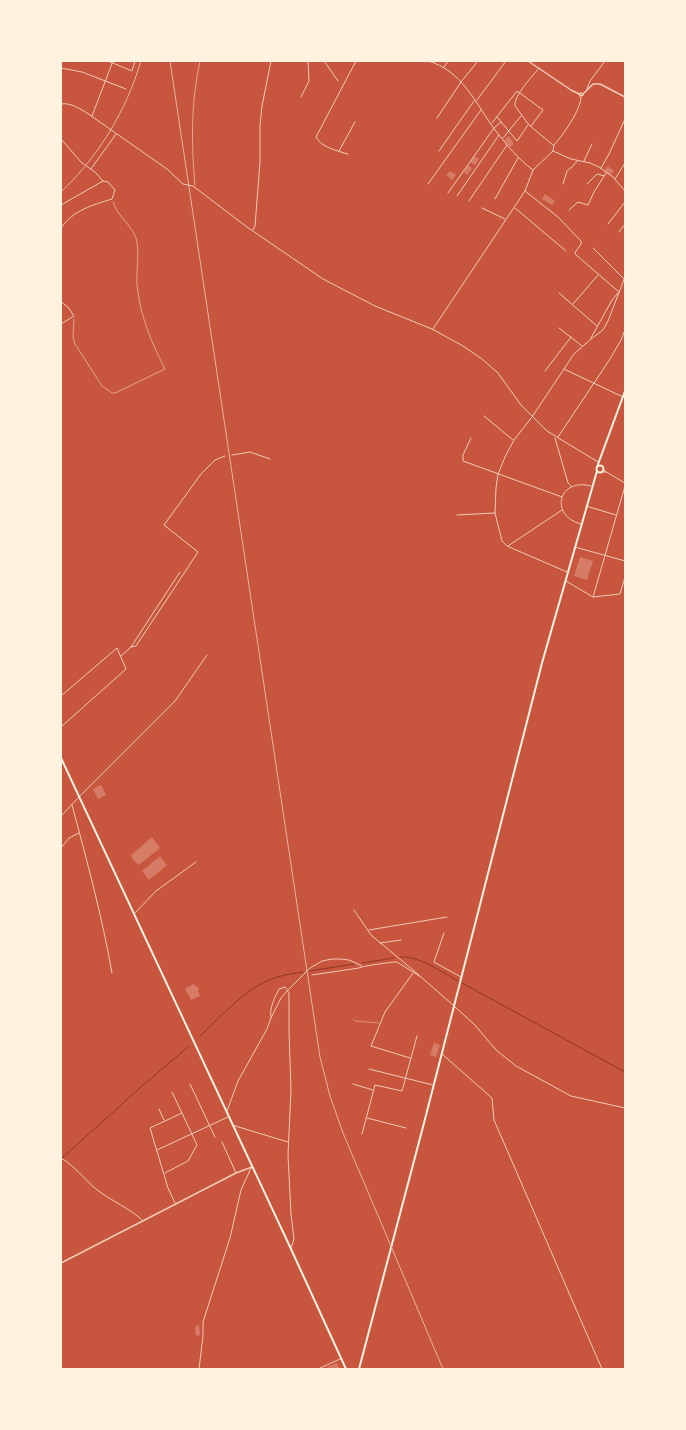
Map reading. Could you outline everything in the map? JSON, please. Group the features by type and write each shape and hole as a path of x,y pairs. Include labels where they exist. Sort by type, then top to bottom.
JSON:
{"main road":[{"path":"359,1369 379,1297 542,663 593,482 625,391"},
{"path":"593,482 597,475 601,473 601,458"},
{"path":"598,467 602,468"},
{"path":"597,471 601,473"},
{"path":"61,758 346,1369"}],"street":[{"path":"108,61 132,71 135,61"},
{"path":"253,230 255,226 260,162 260,125 262,106 271,61"},
{"path":"300,97 309,81 308,61"},
{"path":"324,61 338,81"},
{"path":"348,154 318,141 316,136 356,61"},
{"path":"428,61 444,67 461,82 502,139 518,158 533,170"},
{"path":"444,67 448,61"},
{"path":"437,118 461,82 478,61"},
{"path":"439,151 506,61"},
{"path":"528,61 581,96"},
{"path":"587,90 590,81 605,61"},
{"path":"92,116 113,62"},
{"path":"61,68 82,72 126,89"},
{"path":"539,68 519,93 515,103 517,110 529,125 554,145"},
{"path":"432,329 525,191 533,170 553,151 554,145 578,107 581,96 594,84 600,84 625,97"},
{"path":"491,124 517,91 543,110 531,126"},
{"path":"579,94 583,94"},
{"path":"61,104 65,103 74,106 92,116 167,169 183,184 196,188 323,279 375,306 432,329 463,346 482,359 498,373 521,405 532,417 557,438 599,463"},
{"path":"428,184 482,110"},
{"path":"497,116 517,141 529,125"},
{"path":"502,139 522,116"},
{"path":"601,169 625,119"},
{"path":"339,151 356,122"},
{"path":"448,193 494,128 501,122"},
{"path":"90,170 117,134"},
{"path":"456,196 499,135"},
{"path":"61,139 81,162 102,181 108,182 115,190 112,199 76,213 61,228"},
{"path":"584,162 592,144"},
{"path":"469,201 507,145"},
{"path":"553,151 590,163 601,169 615,179 625,191"},
{"path":"495,199 518,158"},
{"path":"563,184 566,171 573,166 577,160"},
{"path":"615,179 625,163"},
{"path":"568,210 578,202 588,205 594,192 607,173"},
{"path":"587,184 598,174 604,176"},
{"path":"61,206 102,181"},
{"path":"525,191 558,217 581,241 582,244 575,254 619,292"},
{"path":"608,224 625,202"},
{"path":"514,207 566,251"},
{"path":"482,208 506,219"},
{"path":"619,232 625,224"},
{"path":"567,572 507,546 502,541 495,513 496,488 498,474 514,440 532,417 574,354 603,330 608,321 624,278 593,248"},
{"path":"572,305 598,274"},
{"path":"591,339 612,300 619,292"},
{"path":"559,293 597,326"},
{"path":"61,302 74,313 74,316 61,324"},
{"path":"559,328 583,346"},
{"path":"557,438 581,400 594,383 621,340 625,330"},
{"path":"545,371 571,337"},
{"path":"564,369 623,397"},
{"path":"484,416 514,440"},
{"path":"555,436 568,483 571,486"},
{"path":"471,438 463,455 463,461 562,497"},
{"path":"232,455 250,452 270,459"},
{"path":"131,647 136,646 198,552 164,525 201,474 215,460 225,456"},
{"path":"602,468 625,483"},
{"path":"601,473 608,472"},
{"path":"581,524 571,521 562,510 562,497 571,486 581,484 592,486"},
{"path":"593,597 625,486"},
{"path":"586,506 617,515"},
{"path":"507,546 562,510"},
{"path":"457,515 495,513"},
{"path":"574,547 625,561"},
{"path":"121,656 131,647 180,572"},
{"path":"565,580 593,597 620,594 625,577"},
{"path":"61,696 117,648 126,669 61,727"},
{"path":"61,816 175,702 207,655"},
{"path":"72,805 108,946 112,973"},
{"path":"61,848 69,838 79,833"},
{"path":"134,914 156,891 196,862"},
{"path":"354,910 371,935 474,1024 496,1050 516,1066 572,1096 625,1108"},
{"path":"369,930 447,918"},
{"path":"444,933 434,962 461,977"},
{"path":"380,943 401,940"},
{"path":"226,1113 238,1081 267,1029 271,1017 284,993 316,964 328,959 349,960 363,966 397,962 421,977"},
{"path":"312,975 360,968 363,966"},
{"path":"411,1058 371,1046 385,1012 413,973"},
{"path":"271,1017 275,997 280,989 285,987 289,993 291,1090 288,1142 291,1214 294,1239 291,1249"},
{"path":"362,1134 375,1085 402,1091 416,1036"},
{"path":"442,1053 492,1098 494,1120 602,1369"},
{"path":"369,1069 433,1085"},
{"path":"190,1084 215,1137"},
{"path":"353,1084 374,1090"},
{"path":"164,1173 188,1161 197,1145 172,1092"},
{"path":"158,1109 164,1121"},
{"path":"176,1204 168,1188 150,1128 182,1112"},
{"path":"156,1150 228,1117"},
{"path":"366,1118 406,1128"},
{"path":"232,1125 288,1142"},
{"path":"222,1142 236,1173"},
{"path":"61,1158 96,1189 135,1213 144,1221"},
{"path":"61,1262 252,1166"},
{"path":"199,1369 203,1322 230,1238 241,1190 252,1166"},
{"path":"318,1369 340,1358"}],"lane":[{"path":"353,1019 355,1021 380,1023"}],"path":[{"path":"196,188 192,122 194,92 200,61"},
{"path":"74,316 74,344 104,388 112,393 115,393 165,369 151,340 142,313 138,285 136,239 131,228 114,205 112,199"}],"building":[{"path":"509,136 514,144 510,147 504,140"},
{"path":"475,156 479,159 475,165 470,162"},
{"path":"468,165 472,168 467,175 464,172"},
{"path":"608,166 614,171 610,175 604,171"},
{"path":"450,171 456,175 452,180 446,175"},
{"path":"545,194 555,201 552,205 542,199"},
{"path":"580,557 593,561 587,580 574,576"},
{"path":"101,785 106,795 98,799 93,789"},
{"path":"152,837 160,848 139,865 133,860 131,855"},
{"path":"160,856 167,865 149,880 142,871"},
{"path":"193,984 199,988 198,991 200,996 191,1000 185,989"},
{"path":"434,1043 440,1045 436,1057 430,1055"},
{"path":"199,1325 200,1335 196,1336 195,1326"},
{"path":"337,1363 340,1369 328,1369 327,1367"}],"waterway":[{"path":"400,957 407,957 422,961 458,981"},
{"path":"362,963 394,958"},
{"path":"309,971 354,964"},
{"path":"200,1036 228,1009 251,990 264,982 275,978 303,972"},
{"path":"462,983 625,1072"},
{"path":"61,1159 188,1047"}],"railway":[{"path":"61,192 75,178 110,132 128,98 141,61"},
{"path":"170,61 320,1057 330,1096 343,1133 443,1369"}]}
